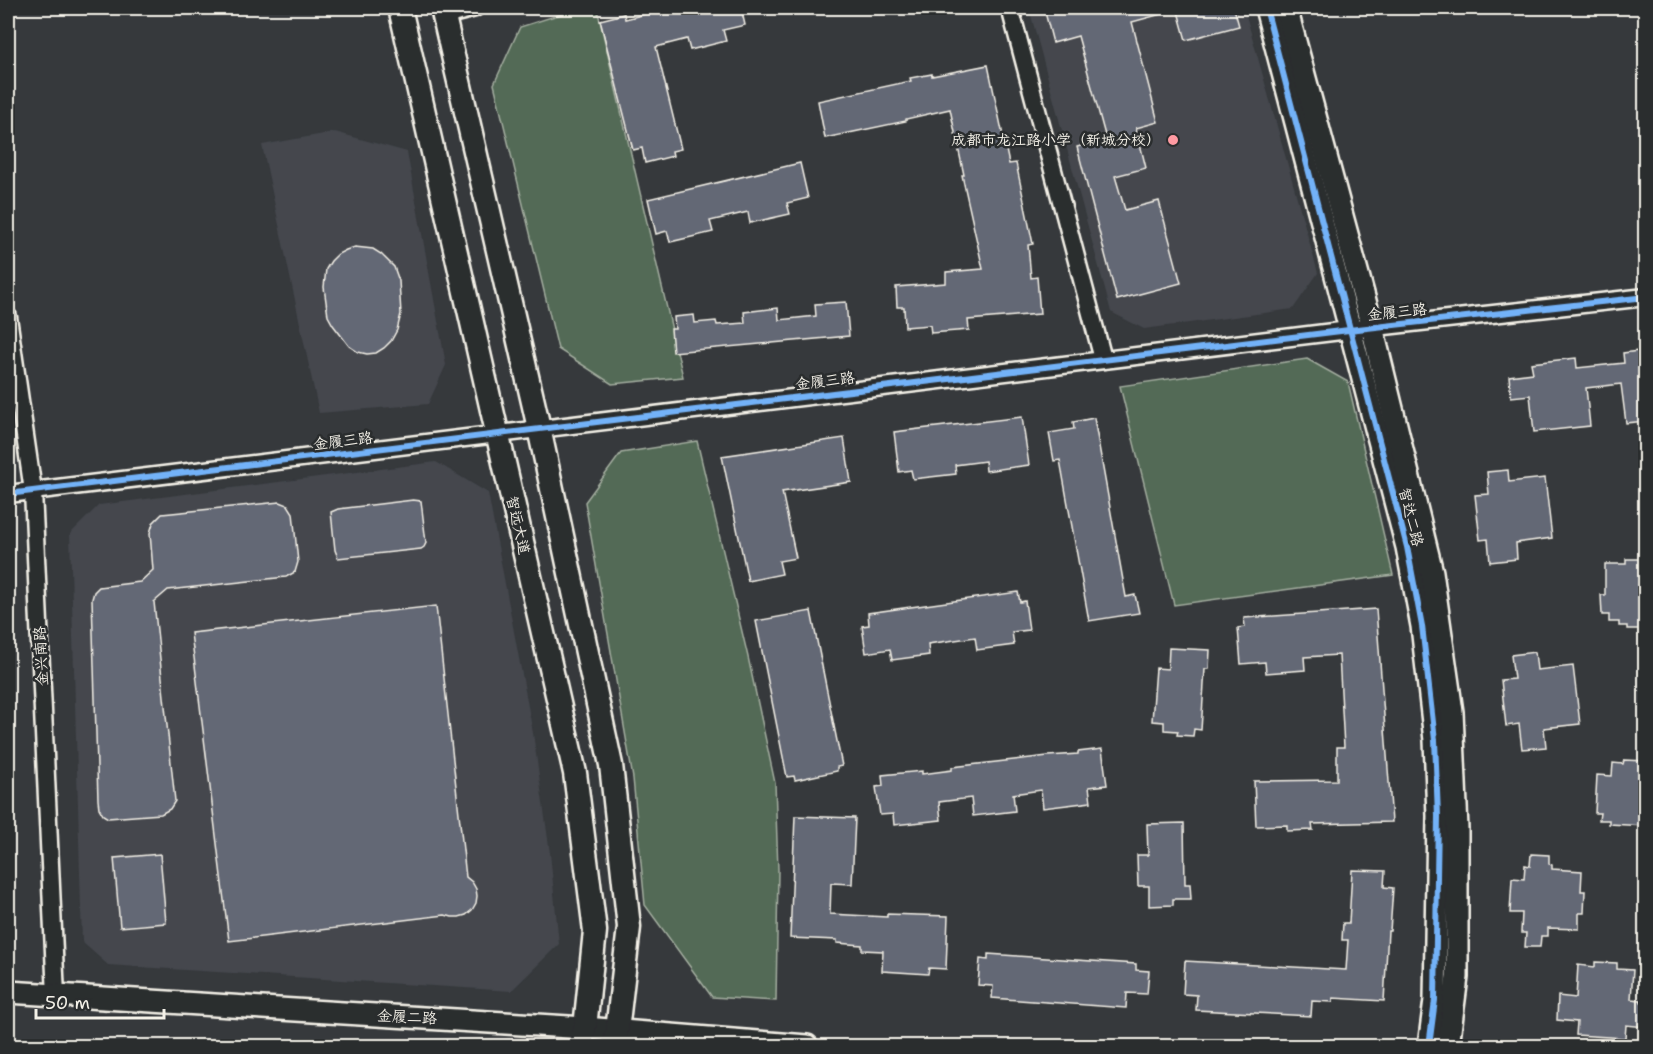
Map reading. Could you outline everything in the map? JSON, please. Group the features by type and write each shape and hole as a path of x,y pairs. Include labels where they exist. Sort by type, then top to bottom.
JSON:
{"main road":[{"name":"智远大道","path":"400,8 575,773 596,931 583,1037"},
{"path":"443,12 539,428 611,765 629,927 615,1039"}],"street":[{"path":"443,12 475,8"},
{"path":"1010,8 1103,360"},
{"name":"智达二路","path":"1266,8 1407,547 1422,626 1435,740 1438,816 1435,1000 1429,1047"},
{"name":"智达二路","path":"1286,8 1372,327 1432,572 1452,712 1457,829 1457,977 1448,1047"},
{"name":"金履三路","path":"8,494 1372,327 1646,297"},
{"name":"金兴南路","path":"8,317 33,491 56,996"},
{"name":"金履二路","path":"8,992 583,1037 807,1047"}],"shaded area":[{"name":"成都市龙江路小学（新城分校）","path":"1029,8 1244,8 1318,273 1293,309 1144,329 1111,312"},
{"path":"335,132 407,152 446,365 428,404 319,413 262,145"},
{"path":"436,462 488,493 533,733 550,853 559,944 511,991 108,965 82,942 70,534 99,505"}],"green space":[{"path":"580,8 597,8 683,377 612,384 558,349 494,84 520,27"},
{"path":"1307,359 1348,382 1393,575 1174,605 1120,386"},
{"path":"697,441 775,783 778,870 776,1001 712,997 645,905 633,778 585,502 621,453"}],"building":[{"path":"661,8 741,8 745,25 723,30 726,41 690,50 687,39 656,47 681,149 672,151 673,156 645,163 642,148 633,150 600,20 624,14 625,19 662,10"},
{"path":"1062,8 1169,8 1169,12 1132,22 1158,122 1136,128 1146,168 1115,176 1125,210 1159,201 1181,283 1117,300 1077,147 1106,139 1078,36 1053,43 1045,12"},
{"path":"1177,8 1234,8 1239,26 1186,40"},
{"path":"988,65 1009,164 1016,163 1033,244 1028,245 1031,278 1037,277 1040,314 968,320 969,330 931,333 930,325 905,327 904,307 897,307 896,287 946,283 946,272 983,269 950,109 825,138 818,101 911,81 910,78"},
{"path":"800,163 808,198 787,203 790,214 750,223 748,212 710,221 713,232 670,242 667,231 656,234 648,199"},
{"path":"355,247 373,249 381,254 394,267 399,281 401,314 397,330 391,341 376,353 358,352 349,346 328,316 324,287 326,269 338,254"},
{"path":"846,302 849,336 673,352 671,329 675,329 674,317 694,315 695,323 716,321 717,325 745,323 744,312 778,308 779,320 816,316 815,304"},
{"path":"1646,350 1646,421 1626,423 1621,384 1586,388 1590,426 1534,432 1530,395 1511,397 1509,376 1533,373 1531,363 1576,358 1577,368 1624,363 1623,353"},
{"path":"1022,417 1029,465 986,471 985,461 955,465 956,474 913,479 911,470 899,472 894,432"},
{"path":"1094,418 1126,597 1135,595 1139,613 1089,621 1060,460 1054,461 1049,433 1074,429 1073,422"},
{"path":"844,438 851,482 782,492 796,558 779,561 782,574 748,581 722,456"},
{"path":"1508,470 1509,482 1545,478 1552,538 1516,543 1517,559 1490,562 1488,539 1480,540 1475,495 1489,494 1487,472"},
{"path":"421,501 426,543 424,547 338,558 331,512 338,509"},
{"path":"280,502 288,505 293,513 298,562 295,572 286,577 168,590 154,602 175,801 170,809 161,814 108,818 99,808 98,800 92,599 94,592 99,587 140,582 153,570 150,533 153,523 162,514"},
{"path":"1626,559 1646,559 1646,629 1627,629 1627,626 1619,626 1619,622 1609,622 1609,615 1602,615 1601,595 1605,595 1605,564 1626,564"},
{"path":"1018,592 1020,602 1025,601 1029,630 1012,632 1014,645 977,650 975,637 928,644 929,655 892,660 890,649 866,653 862,626 869,625 868,613"},
{"path":"436,606 466,877 472,882 477,896 472,910 459,917 445,915 229,941 191,633"},
{"path":"1376,609 1392,822 1312,824 1313,830 1287,831 1287,825 1256,826 1254,781 1337,780 1337,747 1344,747 1339,655 1304,657 1305,670 1266,673 1265,662 1241,664 1238,628 1245,627 1244,618"},
{"path":"811,611 842,766 837,767 837,771 795,780 794,776 787,777 756,621"},
{"path":"1169,648 1210,650 1209,669 1205,669 1201,730 1194,729 1193,736 1177,735 1178,731 1164,730 1164,722 1152,721 1156,668 1168,669"},
{"path":"1535,652 1537,670 1573,666 1580,724 1544,728 1546,747 1522,749 1519,724 1506,726 1501,680 1514,679 1511,655"},
{"path":"1102,749 1107,785 1089,787 1091,802 1043,808 1041,790 1013,794 1015,811 973,816 971,798 939,802 941,820 894,825 893,814 880,815 876,787 883,786 882,775 922,771 922,774 952,770 952,767 1078,754 1078,752"},
{"path":"1624,760 1646,761 1646,826 1609,824 1609,820 1599,820 1600,813 1595,813 1597,775 1612,776 1613,763 1623,764"},
{"path":"795,816 855,818 852,884 831,883 830,914 887,917 887,914 948,916 946,969 929,968 928,974 882,971 883,951 862,950 862,945 837,943 837,940 790,938"},
{"path":"1184,823 1185,884 1190,884 1191,899 1173,899 1173,905 1149,906 1149,886 1138,886 1137,855 1148,855 1147,824"},
{"path":"160,854 166,923 120,927 114,858"},
{"path":"1531,854 1549,855 1549,864 1552,865 1552,869 1582,871 1581,891 1585,891 1584,913 1579,913 1579,929 1548,928 1548,936 1541,936 1540,947 1525,947 1526,933 1521,933 1522,913 1510,913 1512,878 1524,879 1525,865 1530,866"},
{"path":"1352,870 1385,871 1384,887 1393,888 1384,1001 1333,998 1333,1002 1312,1001 1311,1016 1196,1010 1197,995 1183,994 1185,961 1346,970 1348,940 1342,940 1343,923 1349,923"},
{"path":"988,954 1136,964 1136,970 1149,971 1147,994 1127,993 1126,1008 992,998 993,986 978,985 980,959 988,960"},
{"path":"1595,962 1617,963 1617,969 1633,970 1631,999 1646,1003 1646,1027 1626,1025 1625,1038 1576,1035 1577,1022 1557,1020 1558,996 1576,998 1578,965 1595,967"}],"cycle path":[{"path":"1266,8 1407,547 1422,626 1435,740 1438,816 1435,1000 1429,1046"},
{"path":"8,494 1349,330 1646,297"}],"place":[{"name":"成都市龙江路小学（新城分校）","path":"1173,140"}]}
